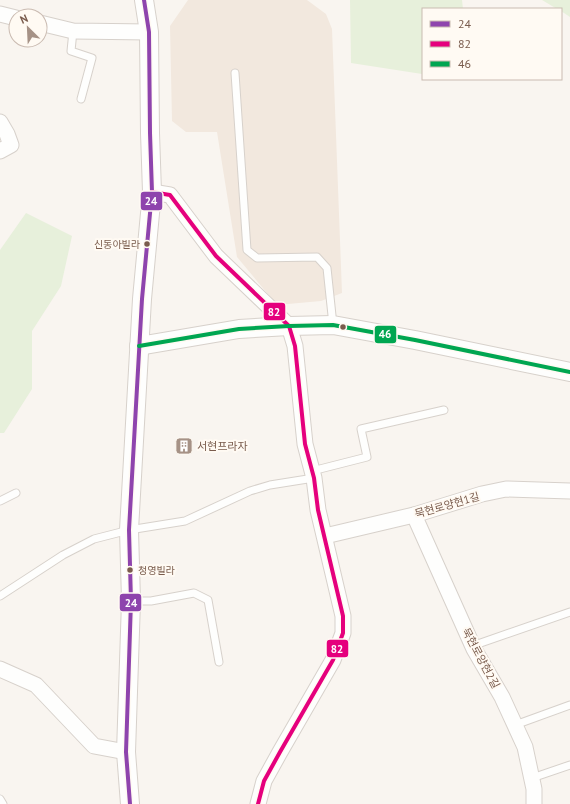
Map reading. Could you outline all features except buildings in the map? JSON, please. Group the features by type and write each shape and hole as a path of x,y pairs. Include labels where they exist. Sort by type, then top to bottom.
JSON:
{"street":[{"path":"130,804 126,752 131,601 130,530 142,299 152,192 149,32 144,0"},
{"path":"48,25 73,31 149,32"},
{"path":"0,122 7,134 10,145 0,151"},
{"path":"152,192 170,195 216,256 289,326 295,346 305,444 313,475 318,510 343,616 344,633 333,660 264,781 258,804"},
{"path":"140,346 239,329 333,325 415,340 570,372"},
{"name":"묵현로양현1길","path":"325,536 414,515 482,494 506,489 570,490"},
{"name":"묵현로양현2길","path":"414,515 472,646 502,697 525,747 534,789 534,804"},
{"path":"0,669 36,685 94,746 126,752"}],"lane":[{"path":"73,31 71,51 92,58 81,100"},
{"path":"234,73 247,250 257,258 317,257 326,268 333,325"},
{"path":"0,596 63,555 94,539 130,530 185,520 250,491 313,475 368,457 361,429 444,410"},
{"path":"0,501 16,493"},
{"path":"131,601 151,601 194,593 208,600 219,662"},
{"path":"472,646 570,612"},
{"path":"515,725 570,705"},
{"path":"532,778 570,765"},
{"path":"0,799 3,804"}],"shaded area":[{"path":"188,0 307,0 326,14 332,29 342,293 321,301 277,305 237,257 217,132 186,132 172,121 170,26"}],"green space":[{"path":"350,0 462,0 463,8 422,8 422,74 351,63"},
{"path":"542,0 570,0 570,17 562,12 562,8 555,8"},
{"path":"26,213 72,236 61,286 32,331 32,389 4,433 0,433 0,250"}],"transit line":[{"name":"24","path":"130,804 126,752 131,601 129,530 142,299 152,192 149,32 144,0"},
{"name":"82","path":"152,192 170,195 216,256 289,326 295,346 305,444 314,478 318,510 343,616 343,633 333,660 264,781 258,804"},
{"name":"46","path":"139,346 239,329 333,325 415,340 570,372"}],"place":[{"name":"신동아빌라","path":"147,244"},
{"name":"서현프라자","path":"184,446"},
{"name":"청영빌라","path":"130,570"}]}
